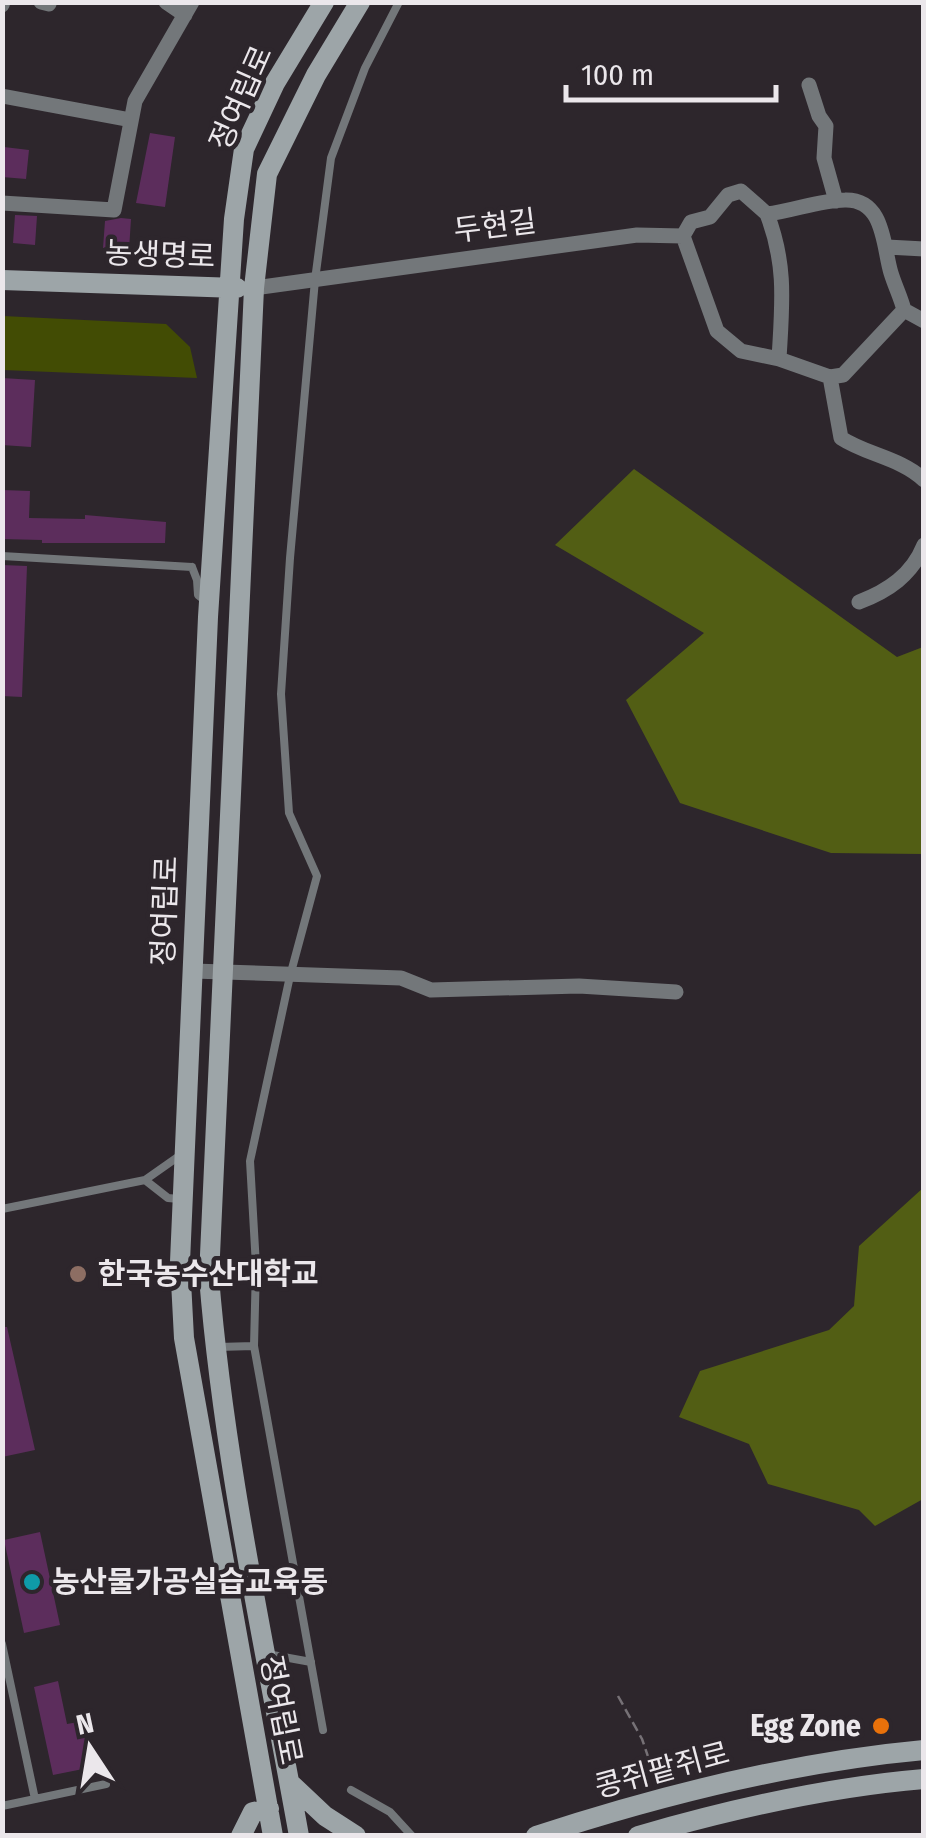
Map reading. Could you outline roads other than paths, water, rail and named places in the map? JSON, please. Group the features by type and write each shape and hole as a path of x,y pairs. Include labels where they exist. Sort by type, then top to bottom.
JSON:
{"street":[{"path":"2,203 114,210 135,101 188,9 166,2"},
{"name":"정여립로","path":"274,1836 184,1338 180,1262 208,603 227,288 244,150 274,84 324,2"},
{"name":"정여립로","path":"299,1836 214,1347 209,1277 254,288 268,174 316,75 360,2"},
{"path":"809,85 826,126 824,158 836,201"},
{"path":"2,96 132,120"},
{"path":"779,359 780,246 768,214 741,192 728,195 710,218 692,222 682,236 717,331 742,351 830,377 843,376 904,310"},
{"path":"768,214 855,200 871,211 882,227 890,271 904,310 924,321"},
{"name":"두현길","path":"316,280 637,235 682,236"},
{"path":"887,247 924,250"},
{"name":"농생명로","path":"2,280 227,288 316,280"},
{"path":"830,377 841,438 858,449 912,469 924,480"},
{"path":"858,602 879,595 902,578 918,560 924,545"},
{"path":"192,971 401,978 430,990 578,986 676,992"},
{"path":"185,1152 216,1152"},
{"name":"콩쥐팥쥐로","path":"536,1836 663,1800 812,1766 924,1750"},
{"name":"콩쥐팥쥐로","path":"638,1836 701,1827 880,1783 924,1779"},
{"path":"289,1782 325,1816 356,1836"},
{"path":"241,1836 253,1812 269,1809"}],"lane":[{"path":"323,1730 254,1346 256,1266 250,1160 290,976 317,876 290,813 282,694 290,558 331,158 365,68 400,2"},
{"path":"192,567 203,555 204,536 214,534"},
{"path":"2,556 192,567"},
{"path":"192,567 198,596 208,603"},
{"path":"2,1209 145,1180 185,1152"},
{"path":"145,1180 168,1198 183,1200"},
{"path":"214,1347 254,1346"},
{"path":"2,1644 35,1799"},
{"path":"267,1654 310,1662"},
{"path":"2,1806 106,1784"},
{"path":"351,1790 390,1812 412,1836"}],"place":[{"name":"한국농수산대학교","path":"78,1274"},
{"name":"농산물가공실습교육동","path":"32,1582"},
{"name":"Egg Zone","path":"881,1726"}]}
